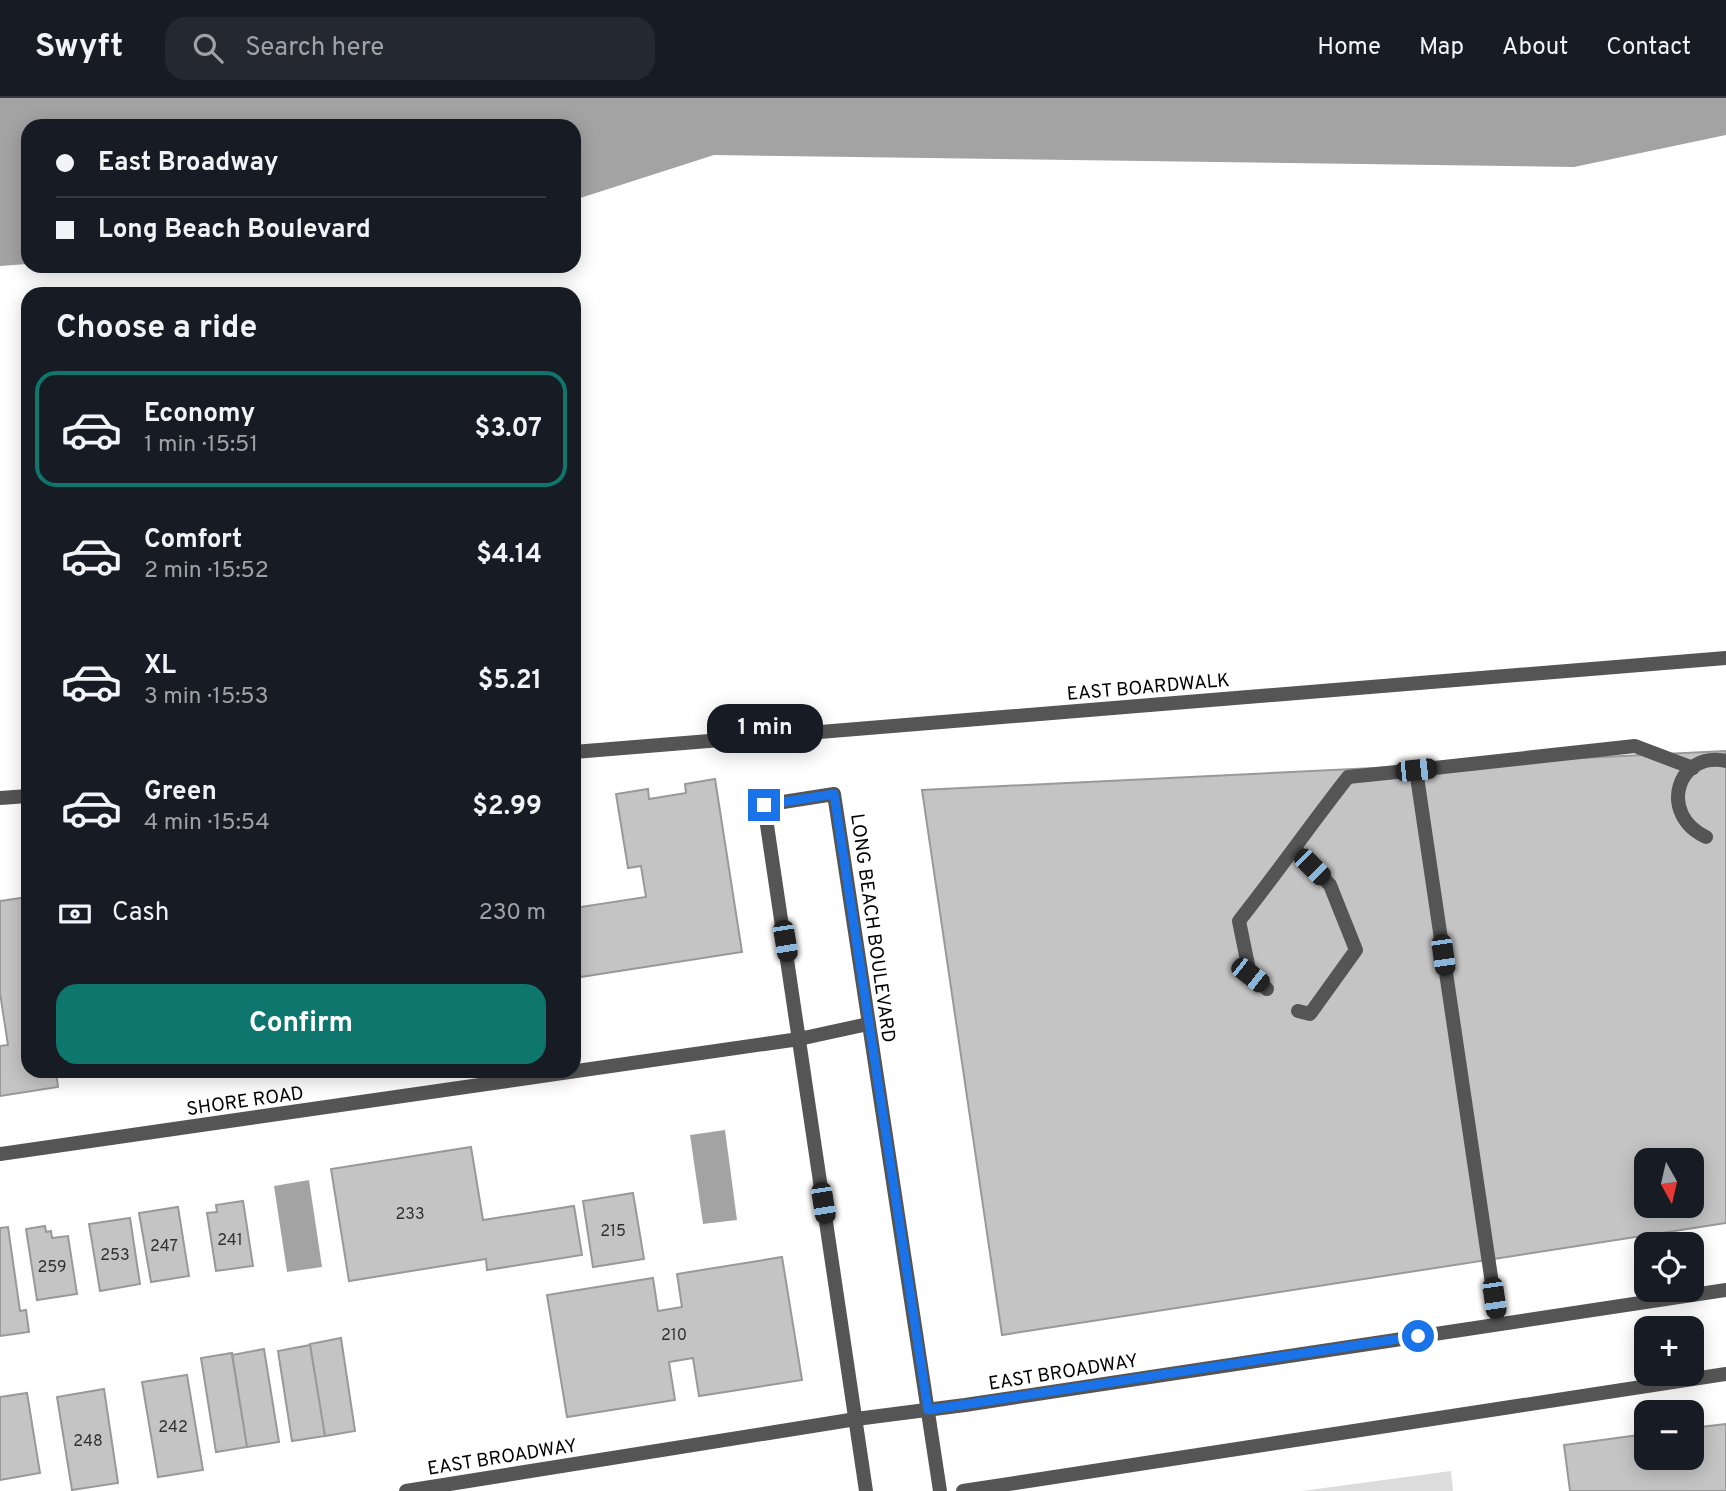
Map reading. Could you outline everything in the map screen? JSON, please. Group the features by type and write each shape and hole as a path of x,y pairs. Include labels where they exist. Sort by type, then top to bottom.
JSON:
{"street":[{"name":"EAST BOARDWALK","path":"581,750 1726,658"},
{"path":"1267,989 1250,975 1240,921 1348,776 1635,746 1693,768"},
{"path":"1706,837 1686,824 1679,813 1679,788 1684,777 1705,761 1726,761"},
{"path":"1416,770 1498,1324"},
{"name":"LONG BEACH BOULEVARD","path":"866,1491 764,805 834,794 940,1491"},
{"path":"0,798 21,796"},
{"path":"1295,849 1330,884 1356,950 1310,1014 1298,1011"},
{"name":"SHORE ROAD","path":"581,1070 799,1039 868,1024"},
{"name":"SHORE ROAD","path":"0,1154 528,1078"},
{"name":"EAST BROADWAY","path":"406,1491 856,1419 1726,1290"},
{"path":"962,1491 1726,1374"}],"shaded area":[{"path":"0,98 1726,98 1726,135 1574,167 714,155 581,198 581,119 21,119 21,264 0,266"},
{"path":"725,1130 737,1220 703,1224 690,1135"},
{"path":"309,1180 322,1267 287,1272 274,1186"},
{"path":"1451,1471 1453,1491 1302,1491"}],"building":[{"path":"1726,751 1726,1223 1668,1232 1634,1232 1634,1237 1002,1335 922,790"},
{"path":"715,779 742,952 581,977 581,907 646,897 641,866 628,868 616,794 648,789 649,799 686,793 685,784"},
{"path":"21,898 21,1078 57,1078 58,1087 0,1096 0,1046 8,1045 0,993 0,901"},
{"path":"471,1147 483,1220 574,1206 582,1255 487,1270 486,1259 349,1281 331,1169"},
{"path":"633,1193 644,1259 593,1267 583,1201"},
{"path":"243,1201 253,1266 216,1271 207,1213 217,1212 216,1205"},
{"path":"178,1207 189,1276 151,1282 139,1213"},
{"path":"130,1218 140,1284 100,1291 89,1224"},
{"path":"45,1226 46,1232 51,1231 52,1238 68,1236 77,1294 37,1300 26,1229"},
{"path":"8,1227 20,1311 26,1310 29,1332 0,1336 0,1228"},
{"path":"782,1257 802,1380 699,1396 693,1358 669,1362 675,1400 567,1417 547,1295 653,1278 658,1311 682,1307 677,1274"},
{"path":"341,1338 355,1431 325,1436 310,1344"},
{"path":"310,1345 325,1436 292,1441 278,1351"},
{"path":"264,1349 279,1442 247,1447 232,1355"},
{"path":"232,1353 247,1447 216,1452 201,1358"},
{"path":"187,1375 203,1470 158,1477 142,1382"},
{"path":"104,1389 118,1483 72,1490 57,1397"},
{"path":"27,1393 40,1473 0,1480 0,1397"},
{"path":"1726,1424 1726,1491 1570,1491 1564,1445 1634,1436 1634,1470 1704,1470 1704,1427"}],"route":[{"path":"764,805 834,794 928,1410 1418,1336"}]}
